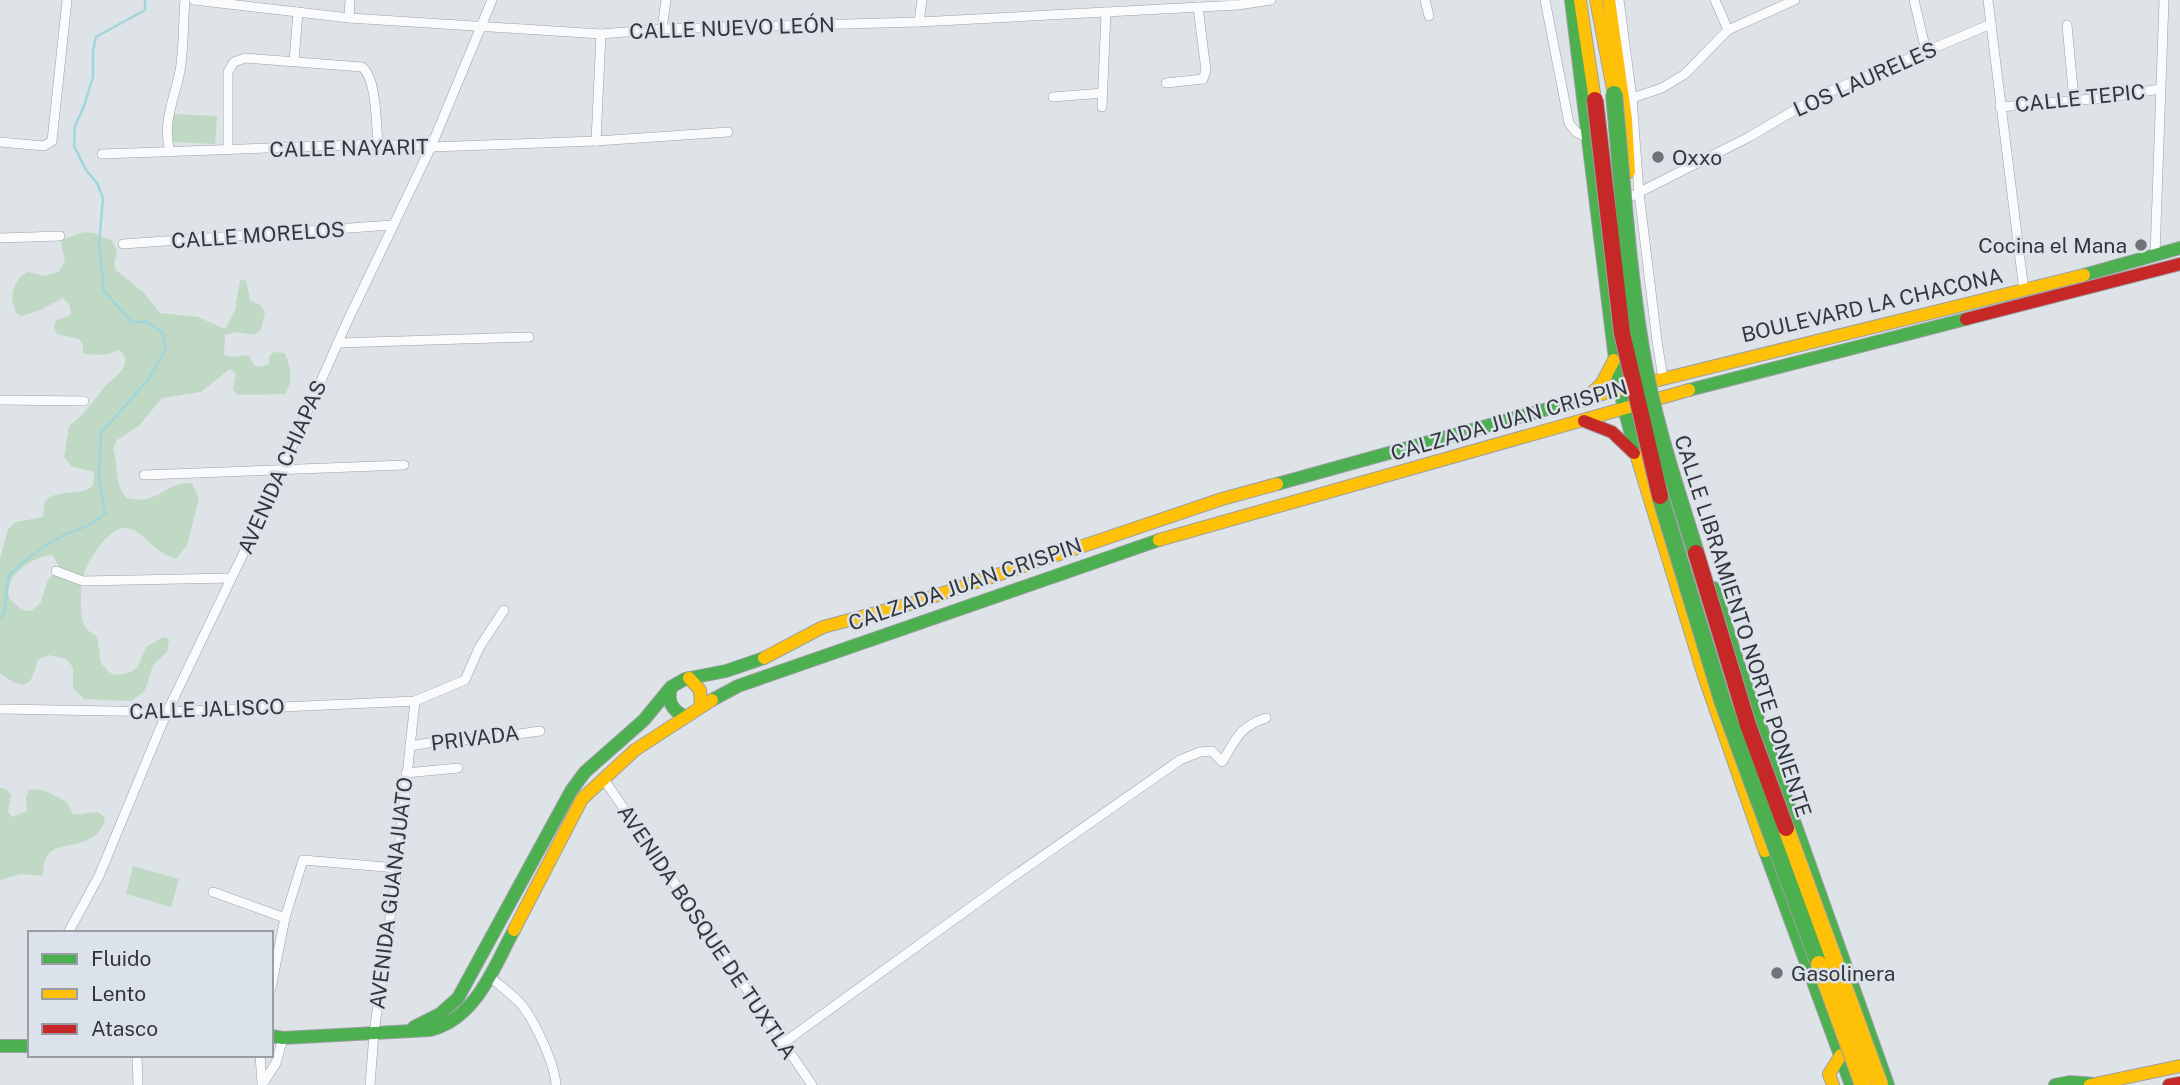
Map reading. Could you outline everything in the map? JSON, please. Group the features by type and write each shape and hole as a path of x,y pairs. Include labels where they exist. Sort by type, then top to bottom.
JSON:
{"main road":[{"path":"1571,0 1623,410 1699,664 1852,1085"},
{"name":"CALLE LIBRAMIENTO NORTE PONIENTE","path":"1598,0 1614,94 1634,302 1641,350 1659,433 1748,724 1880,1085"},
{"name":"CALLE LIBRAMIENTO NORTE PONIENTE","path":"1598,0 1595,100 1622,333 1648,457 1723,703 1863,1085"},
{"name":"CALLE LIBRAMIENTO NORTE PONIENTE","path":"1598,0 1626,118 1645,331 1659,379 1658,400 1673,459 1739,666 1888,1085"},
{"name":"BOULEVARD LA CHACONA","path":"1694,389 2180,248"},
{"name":"BOULEVARD LA CHACONA","path":"1659,379 1855,330 2180,264"},
{"path":"1584,401 1600,387 1615,359"},
{"name":"CALZADA JUAN CRISPIN","path":"401,1031 424,1024 458,998 571,791 584,772 644,720 671,687 689,678 726,671 767,657 823,627 917,601 1222,499 1659,379"},
{"name":"CALZADA JUAN CRISPIN","path":"277,1037 374,1034 443,1028 466,1011 489,976 582,799 643,744 684,716 738,686 1180,533 1694,389"},
{"path":"1584,421 1606,427 1625,440 1638,458"},
{"path":"689,678 700,690 701,706"},
{"path":"671,687 670,705 684,716"},
{"path":"0,1046 28,1046"},
{"path":"1877,1053 1899,1085"},
{"path":"1833,1085 1829,1074 1841,1055"},
{"path":"2054,1085 2070,1082 2092,1084 2180,1066"},
{"path":"2169,1085 2180,1083"}],"street":[{"path":"0,142 44,146 52,141 67,0"},
{"path":"170,152 166,122 180,70 185,0"},
{"name":"CALLE NUEVO LEÓN","path":"194,0 349,18 601,34 662,29 919,22 1106,12 1158,5 1198,8 1271,0"},
{"path":"349,18 350,0"},
{"name":"AVENIDA CHIAPAS","path":"69,931 99,876 167,712 282,471 392,225 431,147 492,0"},
{"path":"662,29 666,0"},
{"path":"919,22 922,0"},
{"path":"1425,0 1429,16"},
{"path":"1545,0 1569,123 1576,132 1588,138"},
{"path":"1619,0 1632,98 1634,195"},
{"path":"1715,0 1728,30"},
{"path":"1632,98 1662,88 1685,74 1728,30 1795,0"},
{"path":"1914,0 1926,51"},
{"path":"1988,0 2000,107 2015,298"},
{"path":"2155,255 2164,0"},
{"path":"1166,83 1203,79 1206,71 1198,8"},
{"path":"295,61 298,12"},
{"path":"1102,107 1106,12"},
{"name":"LOS LAURELES","path":"1634,195 1737,143 1817,97 1991,24"},
{"path":"2067,25 2074,100"},
{"path":"596,141 601,34"},
{"path":"228,150 227,77 230,66 245,58 356,65 367,71 371,82 378,144"},
{"name":"CALLE TEPIC","path":"2000,107 2160,89"},
{"path":"1053,97 1103,93"},
{"name":"CALLE NAYARIT","path":"102,154 378,144 431,147 596,141 728,132"},
{"name":"CALLE MORELOS","path":"123,244 392,225"},
{"path":"0,238 61,236"},
{"path":"338,343 529,337"},
{"path":"0,400 84,401"},
{"path":"144,475 404,465"},
{"path":"56,571 83,581 231,578"},
{"path":"415,701 464,680 479,648 504,610"},
{"name":"CALLE JALISCO","path":"0,709 167,712 415,701"},
{"name":"AVENIDA GUANAJUATO","path":"370,1085 415,701"},
{"path":"782,1044 1180,760 1200,752 1212,751 1222,762 1241,731 1252,722 1266,718"},
{"name":"PRIVADA","path":"410,746 540,731"},
{"path":"406,774 458,768"},
{"name":"AVENIDA BOSQUE DE TUXTLA","path":"603,778 812,1085"},
{"path":"273,978 285,918 303,860 397,868"},
{"path":"214,892 285,918"},
{"path":"489,976 520,1003 545,1045 556,1077 556,1085"},
{"path":"262,1084 276,1063 277,1037"},
{"path":"137,1057 138,1085"},
{"path":"260,1057 262,1084"}],"green space":[{"path":"173,114 217,116 215,144 172,142"},
{"path":"84,232 94,233 112,241 117,251 114,264 116,270 144,293 160,313 198,317 225,329 235,310 240,280 246,280 250,300 260,305 265,312 261,329 254,335 237,332 225,335 224,355 248,355 254,365 261,367 269,364 269,357 273,352 284,353 290,368 289,385 285,394 237,395 233,389 236,373 230,369 201,392 162,398 139,426 117,440 113,449 118,481 127,498 147,499 183,483 192,483 199,499 187,545 176,559 157,549 131,529 119,529 100,545 84,574 81,600 83,622 86,629 97,637 101,663 110,673 117,675 131,672 137,668 146,647 163,637 169,639 167,652 153,665 145,691 131,701 84,699 73,688 73,668 67,659 48,655 39,659 30,681 22,685 0,673 0,559 8,529 16,522 43,517 45,501 50,497 82,491 93,486 94,472 71,466 64,457 69,426 121,371 125,361 119,350 105,355 83,354 79,339 57,334 54,328 56,320 71,313 69,304 63,298 22,316 17,314 14,308 12,296 18,280 28,272 44,276 59,272 65,260 63,240","holes":["53,555 59,567 47,582 41,602 31,611 22,610 9,598 11,582 21,568 29,563"]},
{"path":"0,788 6,789 11,795 8,812 12,817 27,811 26,797 29,790 35,789 66,801 73,814 97,812 105,822 97,834 87,840 50,853 45,861 43,876 21,874 0,880"},
{"path":"133,866 179,879 171,907 126,894"}],"waterway":[{"path":"0,618 4,613 9,575 48,544 89,525 105,513 99,476 101,433 149,379 166,349 162,332 147,322 132,322 104,291 99,245 103,198 74,146 75,126 93,77 96,37 145,10 145,0"}],"traffic: fast":[{"path":"1571,0 1615,359 1636,454"},
{"path":"1614,94 1632,285 1646,374 1665,451 1696,553"},
{"path":"2084,275 2180,248"},
{"path":"1689,390 1966,319"},
{"path":"1277,484 1598,395"},
{"path":"1660,496 1723,703 1819,964"},
{"path":"712,700 738,686 1159,540"},
{"path":"1714,588 1739,666 1888,1085"},
{"path":"414,1027 440,1014 458,998 571,791 585,772 644,720 671,687 685,679 726,671 764,658"},
{"path":"671,688 672,705 684,716"},
{"path":"1765,851 1851,1085"},
{"path":"273,1036 430,1030 446,1024 460,1015 482,990 514,930"},
{"path":"0,1046 28,1046"},
{"path":"2055,1085 2070,1082 2094,1084"}],"traffic: slow":[{"path":"1580,0 1595,100"},
{"path":"1596,0 1614,94"},
{"path":"1609,0 1626,119 1629,172"},
{"path":"1598,395 2084,275"},
{"path":"1584,401 1602,383 1614,360"},
{"path":"1159,540 1689,390"},
{"path":"1636,454 1704,676 1765,851"},
{"path":"764,658 823,627 917,602 1222,499 1277,484"},
{"path":"689,678 700,690 701,706"},
{"path":"514,930 582,799 635,750 712,700"},
{"path":"1786,828 1880,1085"},
{"path":"1819,964 1863,1085"},
{"path":"1833,1085 1829,1074 1841,1055"},
{"path":"2090,1085 2180,1066"}],"traffic: jam":[{"path":"1595,100 1622,333 1660,496"},
{"path":"1966,319 2180,264"},
{"path":"1584,421 1612,432 1634,453"},
{"path":"1696,553 1748,725 1786,828"},
{"path":"2169,1085 2180,1083"}],"place":[{"name":"Oxxo","path":"1658,157"},
{"name":"Cocina el Mana","path":"2141,245"},
{"name":"Gasolinera","path":"1777,973"}]}
